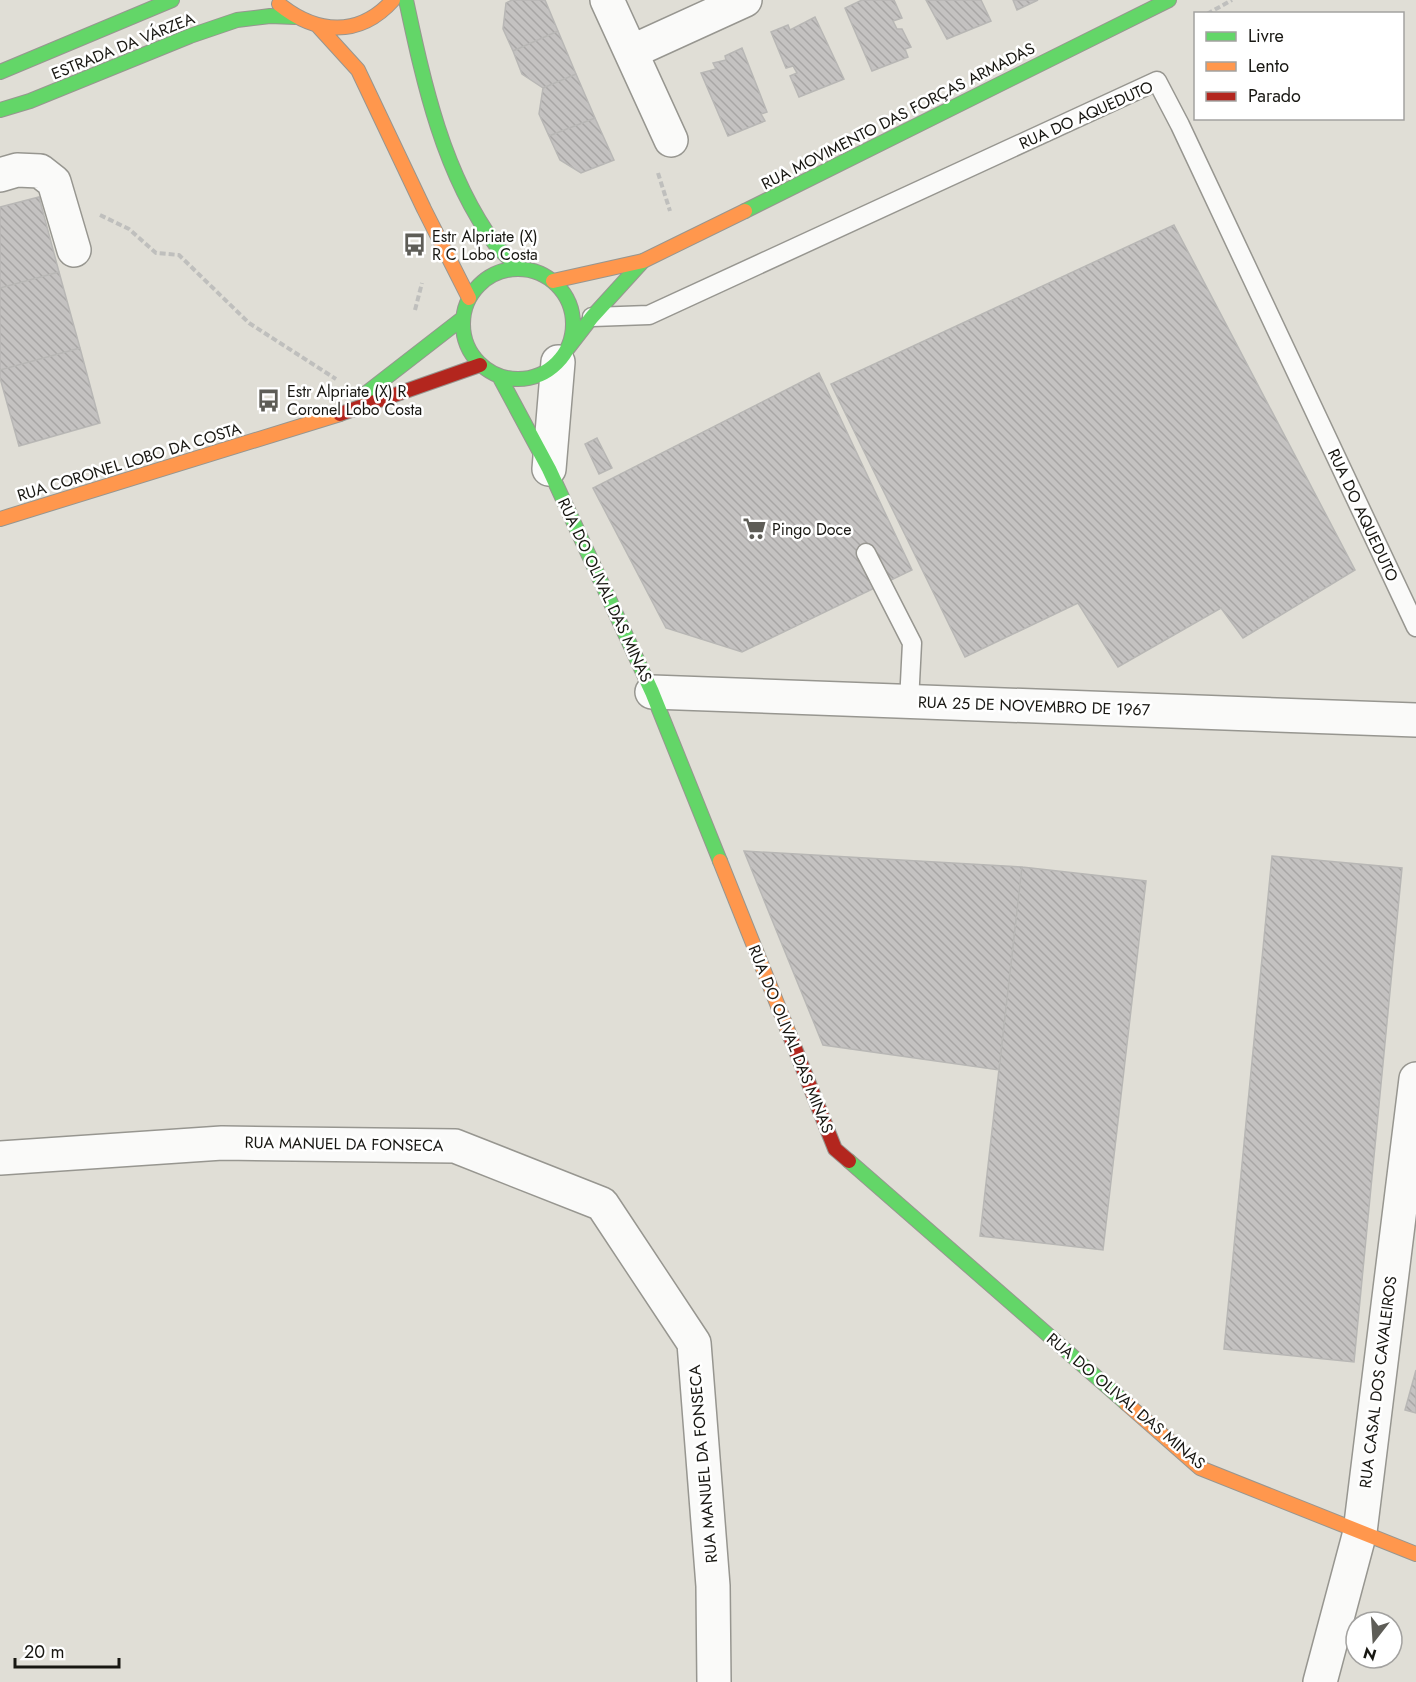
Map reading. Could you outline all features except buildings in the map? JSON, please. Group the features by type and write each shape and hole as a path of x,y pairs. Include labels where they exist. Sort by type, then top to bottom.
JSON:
{"street":[{"name":"ESTRADA DA VÁRZEA","path":"0,72 172,0"},
{"name":"ESTRADA DA VÁRZEA","path":"276,0 296,17 318,26 342,27 365,22 387,8 393,0"},
{"path":"406,0 425,89 454,172 496,246 522,268"},
{"path":"607,0 671,140"},
{"path":"631,52 745,0"},
{"name":"RUA MOVIMENTO DAS FORÇAS ARMADAS","path":"553,281 643,261 1168,0"},
{"name":"ESTRADA DA VÁRZEA","path":"0,110 30,101 190,36 237,20 270,16 296,17"},
{"path":"318,26 358,70 469,298"},
{"path":"0,175 16,170 40,171 54,182 74,250"},
{"name":"RUA MOVIMENTO DAS FORÇAS ARMADAS","path":"563,355 592,317 643,261"},
{"path":"522,268 538,272 553,281 568,300 573,324 563,355 530,378 499,376 480,365 469,351 463,335 462,318 469,298 482,281 500,271 522,268"},
{"name":"RUA CORONEL LOBO DA COSTA","path":"337,415 462,318"},
{"name":"RUA DO OLIVAL DAS MINAS","path":"549,469 563,355"},
{"name":"RUA CORONEL LOBO DA COSTA","path":"0,519 337,415 480,365"},
{"name":"RUA DO OLIVAL DAS MINAS","path":"499,376 549,469 652,692 835,1149 1200,1468 1416,1554"},
{"name":"RUA 25 DE NOVEMBRO DE 1967","path":"652,692 1416,720"},
{"name":"RUA CASAL DOS CAVALEIROS","path":"1320,1682 1360,1532 1416,1079"},
{"name":"RUA MANUEL DA FONSECA","path":"0,1158 222,1143 455,1146 602,1203 694,1343 713,1586 714,1682"}],"lane":[{"name":"RUA DO AQUEDUTO","path":"592,317 649,315 1157,81 1180,125 1416,627"},
{"path":"866,554 912,642 909,702"}],"path":[{"path":"1211,12 1232,0"},
{"path":"671,140 657,167 680,244"},
{"path":"62,209 79,205 129,229 156,253 179,255 249,323 337,380 345,374"},
{"path":"411,317 416,309 422,284 418,274"}],"traffic: fast":[{"path":"0,72 172,0"},
{"path":"406,0 428,95 449,158 477,217 498,247 521,269"},
{"path":"745,211 1169,0"},
{"path":"0,110 30,101 190,36 237,20 270,16 295,17"},
{"path":"568,348 592,317 643,261"},
{"path":"518,269 539,273 557,285 569,303 573,324 569,345 557,363 539,375 518,379 497,375 479,363 467,345 463,324 467,303 479,285 497,273 518,269"},
{"path":"365,394 463,318"},
{"path":"499,376 549,469 652,692 720,861"},
{"path":"849,1161 1126,1403"}],"traffic: slow":[{"path":"279,4 308,21 337,28 366,21 393,0"},
{"path":"318,26 358,70 469,298"},
{"path":"553,281 643,261 745,211"},
{"path":"0,519 340,414"},
{"path":"720,861 790,1036"},
{"path":"1126,1403 1200,1468 1416,1554"}],"traffic: jam":[{"path":"340,414 480,365"},
{"path":"790,1036 835,1149 849,1161"}],"place":[{"name":"Estr Alpriate (X) R C Lobo Costa","path":"414,245"},
{"name":"Estr Alpriate (X) R Coronel Lobo Costa","path":"269,400"},
{"name":"Pingo Doce","path":"754,529"}]}
